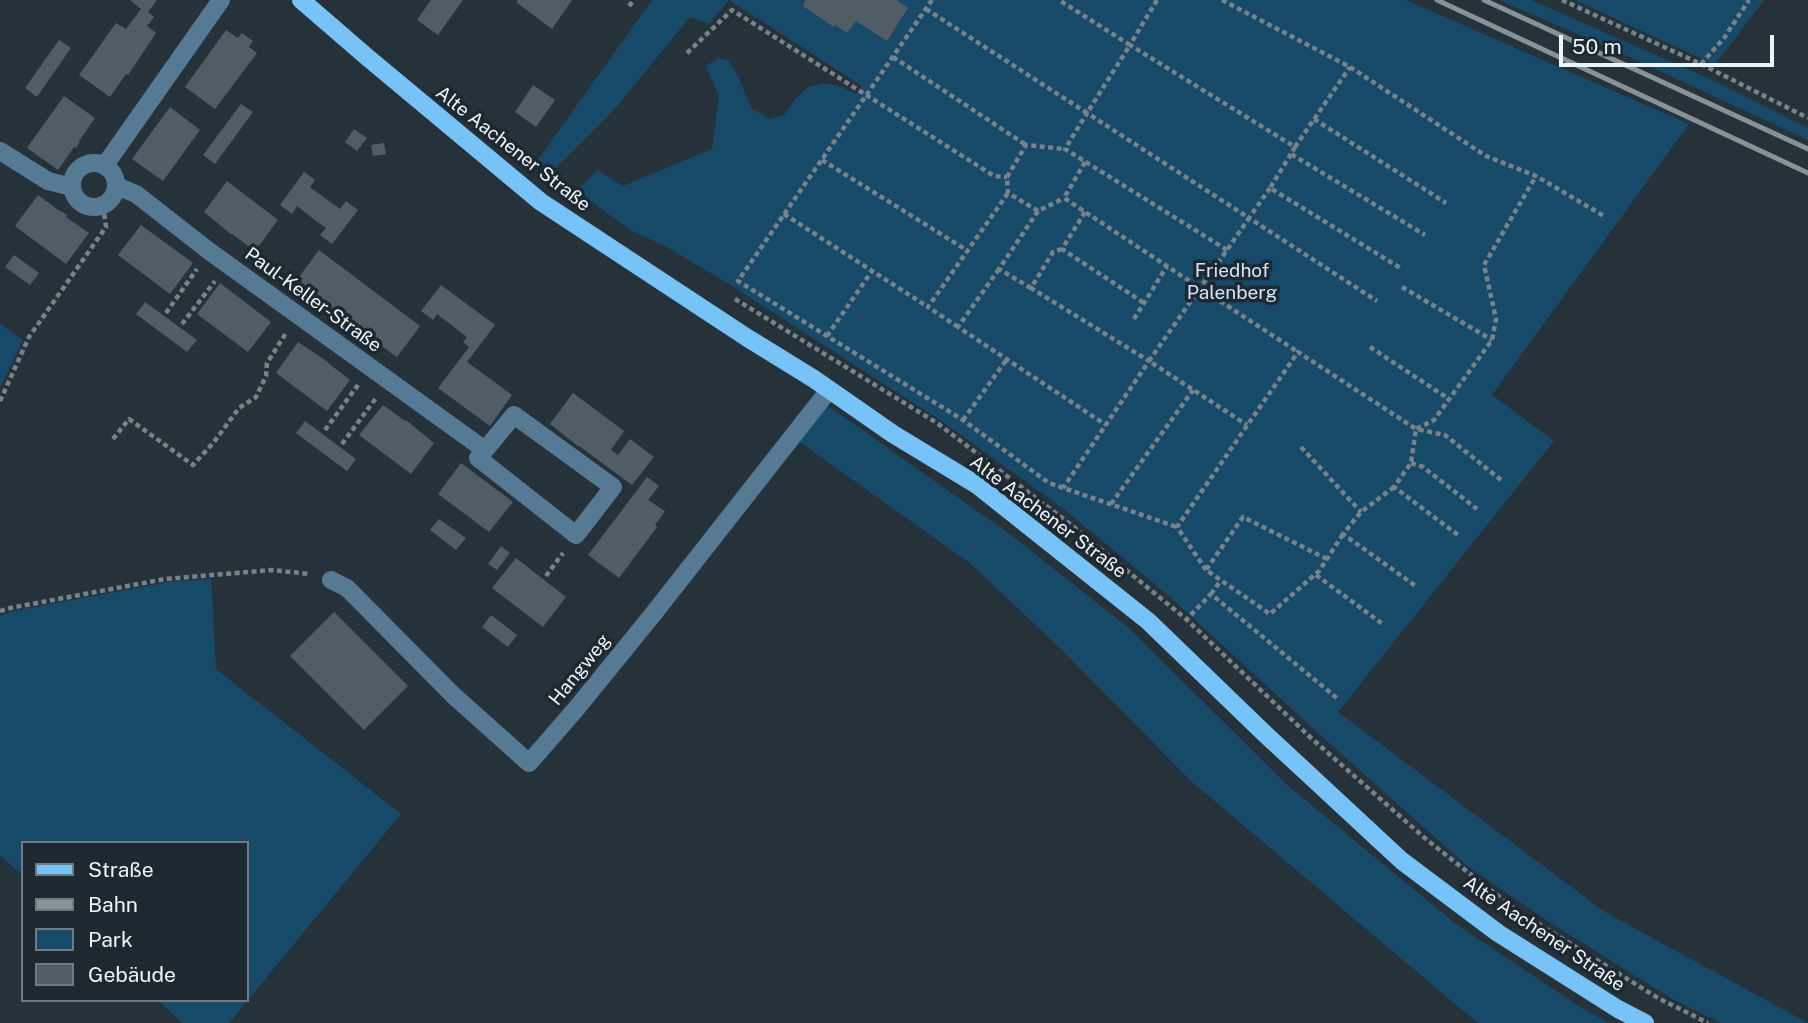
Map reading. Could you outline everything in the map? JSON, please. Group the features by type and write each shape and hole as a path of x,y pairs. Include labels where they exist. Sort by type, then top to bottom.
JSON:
{"main road":[{"name":"Alte Aachener Straße","path":"301,0 541,202 680,295 814,379 893,434 977,485 1148,621 1402,861 1498,933 1618,1009 1645,1023"}],"street":[{"path":"105,165 221,0"},
{"path":"0,151 48,181 72,187"},
{"path":"98,162 105,165 112,170 116,178 115,194 103,206 87,206 75,196 72,187 76,172 89,163 98,162"},
{"name":"Paul-Keller-Straße","path":"117,186 136,194 209,251 485,450"},
{"name":"Hangweg","path":"331,580 346,587 453,695 529,762 637,634 829,390"},
{"name":"Paul-Keller-Straße","path":"514,415 613,487 576,535 478,458 485,450 514,415"}],"path":[{"path":"629,6 634,0"},
{"path":"932,0 737,281 963,420 1049,483 1177,527 1206,570 1270,614 1315,575 1361,512 1394,486 1411,463 1416,429"},
{"path":"1059,0 1295,147"},
{"path":"1065,149 1157,0"},
{"path":"1222,0 1350,67 1486,156 1536,176 1604,216"},
{"path":"1562,0 1701,64 1808,118"},
{"path":"1701,64 1724,38 1749,0"},
{"path":"926,9 1377,301"},
{"path":"687,53 732,10 994,176 1007,177"},
{"path":"893,57 1026,145 1065,149 1227,250"},
{"path":"1063,488 1350,67"},
{"path":"1314,119 1446,203"},
{"path":"928,307 1009,193 1007,177 1026,145"},
{"path":"1291,154 1425,235"},
{"path":"822,159 968,251"},
{"path":"958,327 1038,211 1064,198 1085,161"},
{"path":"1416,429 1434,420 1492,341 1496,319 1484,265 1536,176"},
{"path":"1270,188 1402,269"},
{"path":"1009,193 1038,211"},
{"path":"1064,198 1416,429 1445,435 1501,480"},
{"path":"0,401 29,337 106,227 103,206"},
{"path":"1031,288 1053,252 1062,249 1086,212"},
{"path":"784,214 1106,425"},
{"path":"1062,249 1144,303"},
{"path":"166,313 209,251"},
{"path":"182,324 228,264"},
{"path":"1134,319 1167,266"},
{"path":"999,269 1247,425"},
{"path":"827,336 872,271"},
{"path":"1402,287 1492,341"},
{"path":"113,439 129,419 193,465 239,408 256,397 266,376 267,363 298,315"},
{"path":"1370,347 1449,399"},
{"path":"1177,527 1298,352"},
{"path":"963,420 1007,359"},
{"path":"325,430 371,368"},
{"path":"342,444 389,381"},
{"path":"1111,504 1193,390"},
{"path":"1301,447 1361,512"},
{"path":"1411,463 1423,467 1477,509"},
{"path":"1394,486 1458,535"},
{"path":"1206,570 1243,517 1327,559"},
{"path":"1343,534 1417,587"},
{"path":"0,611 165,579 272,569 331,580"},
{"path":"1315,575 1384,625"},
{"path":"1166,639 1211,594 1221,580"},
{"path":"1211,594 1338,699"}],"green space":[{"path":"652,0 729,0 709,24 690,17 614,110 551,173 537,161"},
{"name":"Friedhof Palenberg","path":"729,0 1406,0 1689,124 1492,395 1554,441 1338,712 1605,912 1808,1023 1721,1023 1674,1000 1549,922 1466,865 1168,595 1061,507 943,422 729,284 665,246 632,231 577,191 597,170 623,186 712,149 719,96 706,66 718,58 728,60 752,109 770,119 784,115 808,87 823,83 857,94 862,86"},
{"path":"1499,0 1531,0 1708,78 1808,128 1808,140 1625,55"},
{"path":"1575,0 1764,0 1715,65"},
{"path":"0,324 23,340 0,388"},
{"path":"827,405 1011,535 1130,629 1286,784 1456,924 1580,1007 1609,1023 1479,1023 1474,1020 1192,782 1062,650 971,564 797,440"},
{"path":"211,579 216,669 401,814 248,1000 248,841 21,841 21,874 0,855 0,616 13,611 169,582"},
{"path":"160,1002 246,1002 229,1023 182,1023"}],"building":[{"path":"130,0 157,0 148,12 154,17 147,26 156,33 110,97 79,75 116,23 126,29 141,9"},
{"path":"431,0 463,0 438,35 417,20"},
{"path":"572,0 552,29 516,2"},
{"path":"806,0 896,0 908,8 887,41 856,21 847,33 835,25 834,27 803,6"},
{"path":"226,30 238,38 242,33 253,41 249,47 257,53 215,109 185,87"},
{"path":"59,40 71,48 37,97 25,88"},
{"path":"533,85 555,100 536,127 515,112"},
{"path":"64,96 95,118 58,170 27,148"},
{"path":"241,104 253,112 215,164 203,155"},
{"path":"170,107 200,130 163,181 132,159"},
{"path":"354,129 367,138 357,151 345,142"},
{"path":"384,143 386,154 373,156 371,145"},
{"path":"304,172 315,180 310,187 340,209 346,201 358,210 332,244 320,235 326,228 297,206 292,214 280,205"},
{"path":"227,181 278,220 255,251 204,212"},
{"path":"38,195 89,233 66,264 15,226"},
{"path":"141,225 193,263 170,294 118,255"},
{"path":"319,250 420,326 397,357 296,281"},
{"path":"14,255 39,273 30,285 5,267"},
{"path":"220,283 271,322 248,352 197,314"},
{"path":"441,285 495,325 467,362 512,395 490,426 438,388 469,347 463,342 467,337 437,314 433,320 421,311"},
{"path":"145,302 197,340 187,352 136,314"},
{"path":"298,342 350,380 327,411 276,373"},
{"path":"573,393 624,431 611,450 618,455 630,439 654,457 632,485 550,424"},
{"path":"383,405 434,443 411,474 359,435"},
{"path":"305,421 356,459 347,471 296,433"},
{"path":"461,463 513,502 489,532 438,494"},
{"path":"647,477 659,486 648,500 665,511 655,525 657,527 619,578 588,555"},
{"path":"439,519 466,538 456,550 430,530"},
{"path":"501,546 510,553 497,570 488,564"},
{"path":"516,558 566,597 543,627 492,588"},
{"path":"334,612 408,686 364,730 290,656"},
{"path":"491,615 517,635 508,647 482,627"}],"railway":[{"path":"1437,0 1808,173"},
{"path":"1484,0 1808,149"}]}
